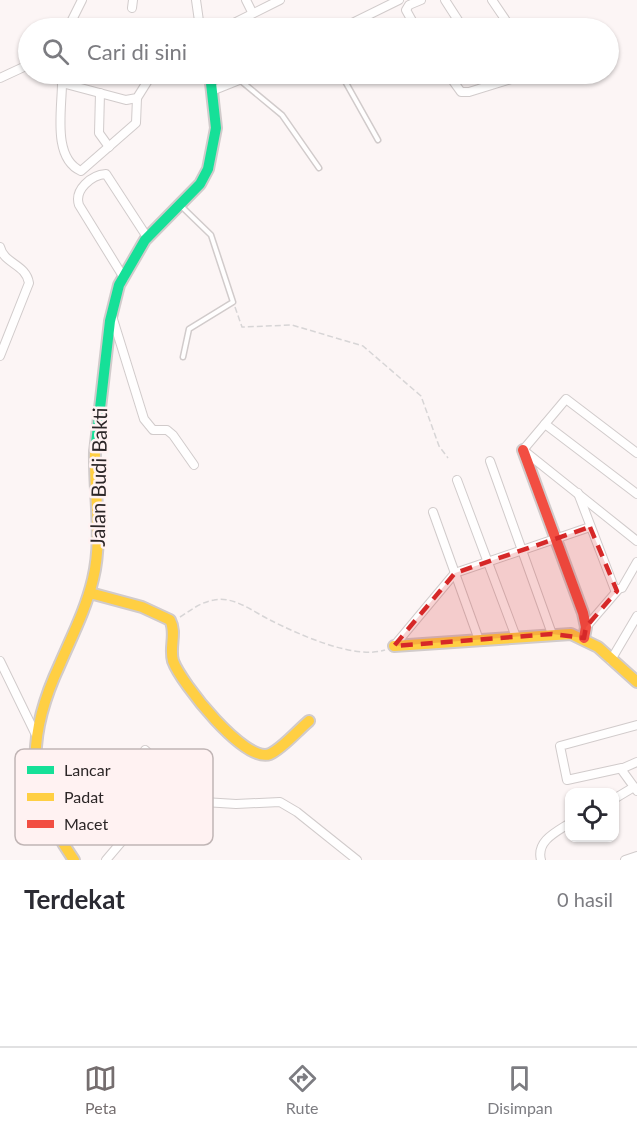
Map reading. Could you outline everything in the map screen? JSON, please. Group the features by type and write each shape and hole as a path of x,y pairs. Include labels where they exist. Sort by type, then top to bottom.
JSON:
{"street":[{"path":"73,18 82,0"},
{"path":"196,0 199,18"},
{"path":"246,0 252,12"},
{"path":"242,18 280,0"},
{"path":"362,18 399,0"},
{"path":"410,18 406,10 421,0"},
{"path":"445,0 457,18"},
{"path":"492,0 504,18"},
{"path":"0,78 18,70"},
{"path":"62,84 62,146 75,168 81,171 136,123 136,98 145,84"},
{"path":"66,84 126,100 136,98"},
{"name":"Jalan Budi Bakti","path":"35,749 36,735 53,676 90,593 97,542 95,459 111,314 133,256 147,237 203,181 209,168 215,130 212,84"},
{"path":"214,90 230,84"},
{"path":"455,84 461,92 496,84"},
{"path":"100,93 99,133 108,147"},
{"path":"124,278 79,205 76,197 78,191 100,175 106,174 147,237"},
{"path":"0,247 3,254 23,269 29,283 0,356"},
{"path":"111,314 125,352 141,414 153,430 167,430 173,435 194,465"},
{"path":"523,450 566,399 637,453"},
{"path":"544,424 637,494"},
{"path":"523,450 637,541"},
{"path":"523,450 556,537 585,633 611,660 637,682"},
{"path":"490,461 552,634"},
{"path":"458,480 516,637"},
{"path":"578,493 613,587 617,591"},
{"path":"433,512 479,640"},
{"path":"394,646 455,573 590,527"},
{"path":"394,646 585,633 617,591 622,588 637,562"},
{"path":"90,593 142,607 172,622 174,629 171,653 186,686 213,716 255,752 263,756 269,754 309,721"},
{"path":"611,660 637,616"},
{"path":"0,661 36,735"},
{"path":"637,725 560,746 567,780 622,768 637,762"},
{"path":"619,798 635,789 622,768"},
{"path":"213,802 279,802 297,812 357,860"},
{"path":"541,860 539,852 541,845 565,827"},
{"name":"Jalan Budi Bakti","path":"65,845 74,860"},
{"path":"106,860 119,845"},
{"path":"624,860 637,856"}],"lane":[{"path":"245,84 282,115 319,168"},
{"path":"347,84 378,140"},
{"path":"179,203 211,235 233,302 189,329 183,357"}],"path":[{"path":"233,302 242,327 292,325 363,346 421,396 439,446 448,458"},
{"path":"172,622 206,602 223,599 239,603 291,630 351,650 371,653 394,646"}],"highlighted area":[{"path":"590,527 617,591 586,627 584,638 552,634 394,646 455,573"}],"traffic: fast":[{"path":"95,452 110,321 119,285 145,240 200,184 208,169 216,128 211,84"}],"traffic: slow":[{"path":"36,749 41,717 49,691 83,612 93,579 98,532 95,452"},
{"path":"90,593 142,607 170,620 173,630 172,656 178,672 215,720 245,747 259,754 270,754 309,721"},
{"path":"394,646 571,634 598,647 637,682"},
{"path":"64,845 74,860"}],"traffic: jam":[{"path":"523,450 583,613 586,627 584,638"}]}
